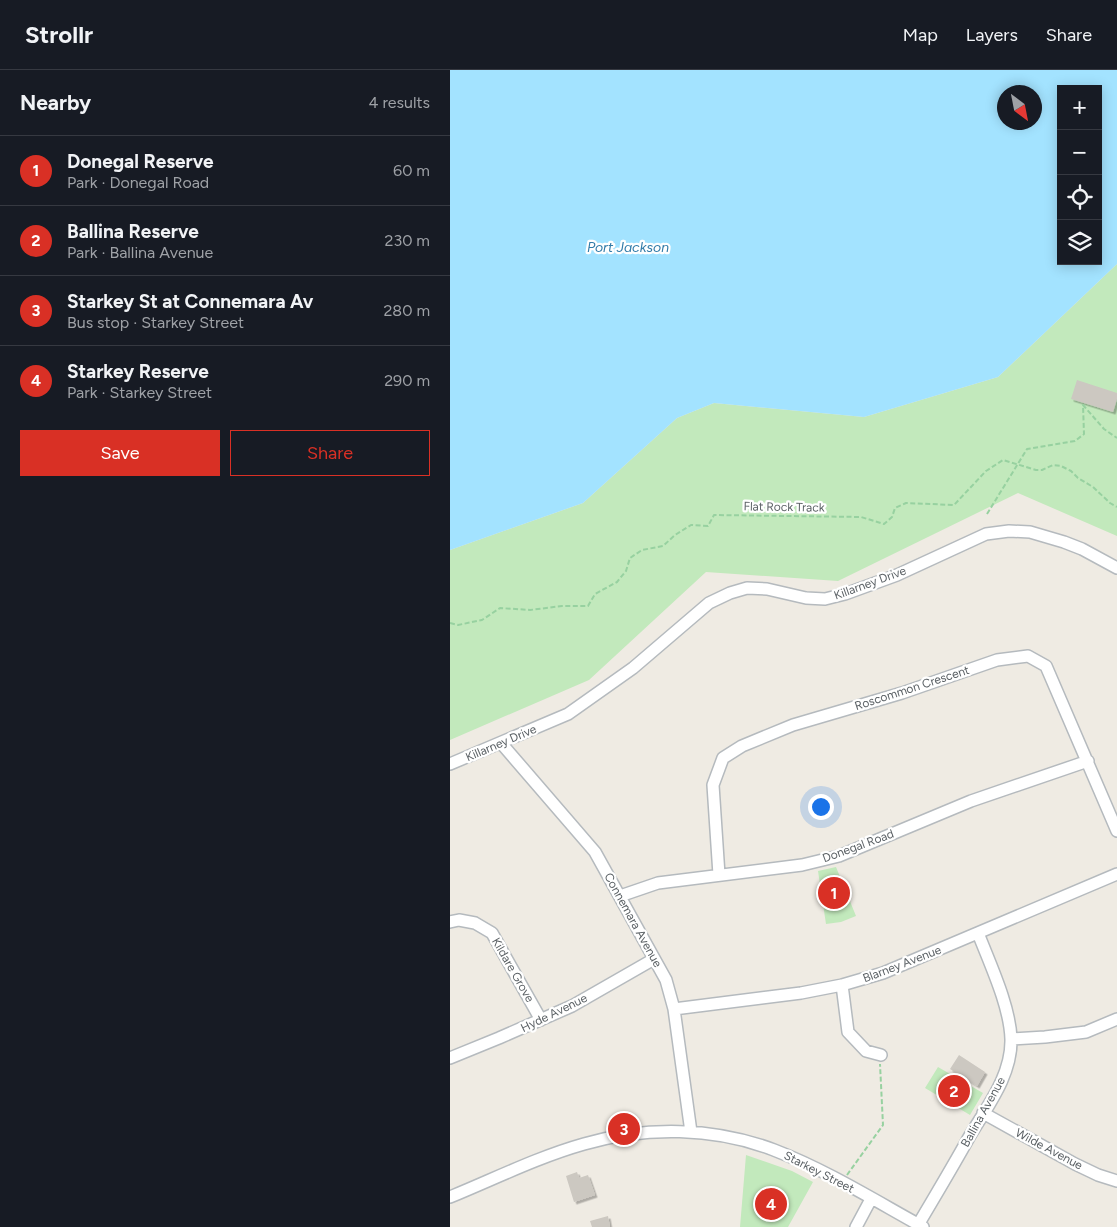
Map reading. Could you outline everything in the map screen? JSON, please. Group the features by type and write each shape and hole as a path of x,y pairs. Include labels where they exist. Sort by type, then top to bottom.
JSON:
{"street":[{"name":"Killarney Drive","path":"450,764 568,714 633,668 709,603 730,593 747,588 767,589 806,598 825,599 846,594 897,575 986,534 1009,531 1030,532 1064,542 1082,549 1117,568"},
{"name":"Roscommon Crescent","path":"720,875 713,785 723,758 742,746 793,725 902,693 997,660 1028,656 1046,666 1117,831"},
{"name":"Connemara Avenue","path":"501,743 595,852 666,980 674,1009 692,1132"},
{"name":"Donegal Road","path":"620,896 658,883 802,865 839,856 971,801 1088,761"},
{"name":"Blarney Avenue","path":"674,1009 842,986 883,973 1117,874"},
{"name":"Kildare Grove","path":"450,922 459,920 475,923 492,934 541,1020"},
{"name":"Ballina Avenue","path":"920,1226 984,1113 1006,1071 1009,1058 1011,1039 1006,1007 978,933"},
{"name":"Hyde Avenue","path":"450,1058 572,1006 654,959"},
{"path":"842,986 848,1032 866,1051 881,1056"},
{"path":"1011,1039 1086,1032 1117,1019"},
{"name":"Wilde Avenue","path":"984,1113 1075,1164 1117,1182"},
{"name":"Starkey Street","path":"450,1197 561,1151 584,1144 636,1133 692,1132 733,1138 773,1149 806,1163 920,1226"},
{"path":"856,1227 871,1199"}],"path":[{"path":"987,514 1026,449 1076,441 1084,434 1083,404 1104,429 1117,438"},
{"name":"Flat Rock Track","path":"450,623 458,625 482,620 500,608 530,610 562,606 588,606 595,594 618,582 626,571 630,558 642,550 663,546 675,535 691,525 708,526 714,515 861,517 884,524 892,517 895,508 906,503 954,505 986,471 1003,460 1036,470 1061,466 1093,486 1110,503 1117,507"},
{"path":"841,1182 883,1125 879,1070 881,1056"}],"green space":[{"path":"1117,264 1117,536 1018,493 838,581 706,572 589,680 450,740 450,550 583,503 677,418 714,403 864,417 998,377"},
{"path":"836,867 856,916 841,922 826,924 818,871"},
{"path":"938,1067 983,1093 970,1115 925,1088"},
{"path":"746,1155 792,1171 813,1182 788,1227 740,1227"}],"water":[{"name":"Port Jackson","path":"450,70 1117,70 1117,264 998,377 864,417 714,403 677,418 583,503 450,550"}],"building":[{"path":"1077,380 1117,393 1113,412 1071,399"},
{"path":"959,1055 985,1072 977,1086 950,1069"},
{"path":"577,1172 579,1178 588,1175 595,1195 574,1202 566,1176"},
{"path":"608,1216 610,1227 592,1227 590,1221"}],"place":[{"name":"Donegal Reserve","path":"834,893"},
{"name":"Ballina Reserve","path":"954,1091"},
{"name":"Starkey St at Connemara Av","path":"624,1129"},
{"name":"Starkey Reserve","path":"771,1204"}]}
